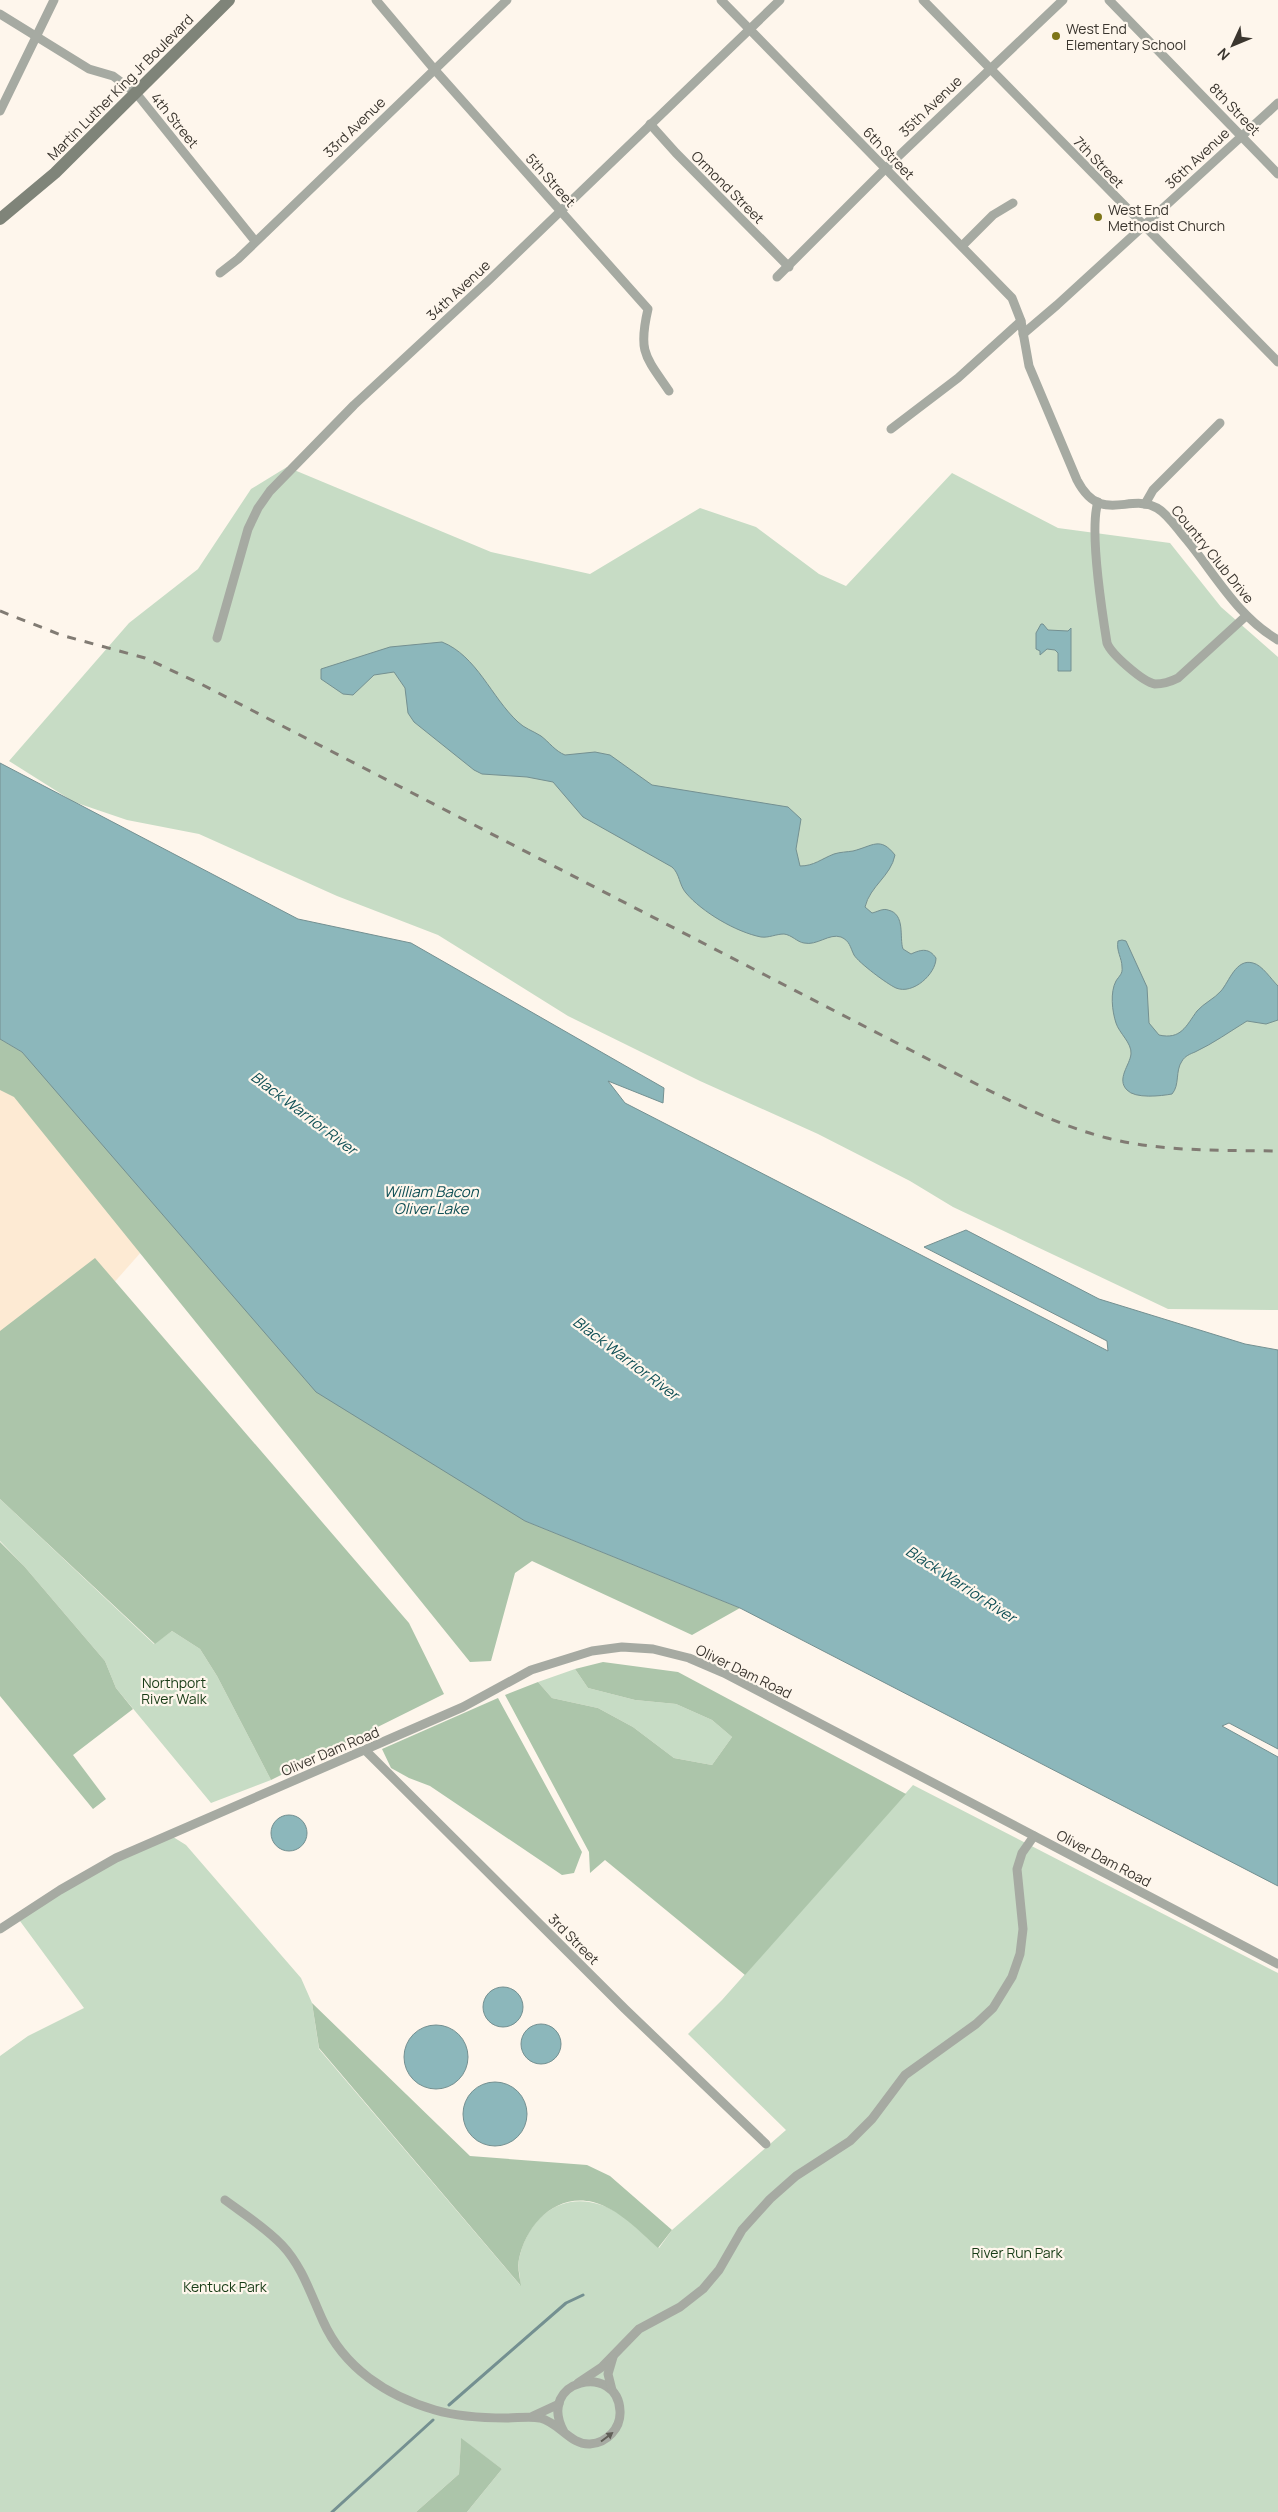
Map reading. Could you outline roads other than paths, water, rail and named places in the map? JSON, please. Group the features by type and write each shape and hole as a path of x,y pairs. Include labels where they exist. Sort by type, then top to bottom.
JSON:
{"main road":[{"name":"Martin Luther King Jr Boulevard","path":"0,219 55,173 229,0"}],"street":[{"path":"0,111 54,0"},
{"name":"5th Street","path":"376,0 434,69 648,309 642,334 642,346 648,362 669,391"},
{"name":"33rd Avenue","path":"220,273 507,0"},
{"name":"6th Street","path":"721,0 1012,298 1021,321 1023,334"},
{"name":"34th Avenue","path":"217,638 248,529 258,508 270,491 354,405 561,211 780,0"},
{"name":"7th Street","path":"923,0 1278,362"},
{"name":"35th Avenue","path":"778,277 885,168 1063,0"},
{"name":"8th Street","path":"1109,0 1278,174"},
{"name":"4th Street","path":"0,14 37,34 89,69 113,76 136,94 255,241"},
{"name":"36th Avenue","path":"1023,334 1144,226 1278,102"},
{"name":"Ormond Street","path":"650,124 676,153 789,267"},
{"path":"962,246 992,214 1013,203"},
{"path":"891,428 958,378 1021,321"},
{"path":"1023,334 1029,366 1077,480 1084,492 1098,502 1116,506 1145,504 1152,490 1220,423"},
{"path":"1098,502 1095,517 1097,559 1107,643 1113,655 1153,684 1166,683 1178,678 1246,616"},
{"name":"Country Club Drive","path":"1145,504 1157,508 1175,526 1246,616 1278,640"},
{"name":"Oliver Dam Road","path":"0,1929 116,1858 366,1751 463,1707 531,1670 592,1651 622,1647 653,1649 689,1658 724,1673 1278,1964"},
{"name":"3rd Street","path":"366,1751 625,2009 766,2144"},
{"path":"564,2432 559,2423 559,2404 563,2395 602,2367 639,2329 680,2307 703,2289 719,2270 742,2230 770,2199 796,2176 850,2141 872,2119 905,2076 976,2024 993,2008 1010,1983 1020,1954 1023,1929 1017,1868 1022,1853 1034,1836"},
{"path":"226,2200 282,2245 311,2289 324,2322 339,2348 365,2376 399,2396 435,2410 464,2417 528,2417 546,2420 580,2443 590,2444 608,2438 619,2421 620,2412 608,2374 611,2362 617,2351"},
{"path":"578,2383 598,2382 614,2393"},
{"path":"528,2417 559,2404"}],"water":[{"path":"1041,624 1048,630 1068,631 1071,628 1071,671 1058,671 1058,653 1055,650 1047,649 1040,655 1040,651 1036,649 1036,633"},
{"path":"442,642 454,648 465,657 518,722 541,736 555,749 565,755 595,752 610,755 652,785 788,807 801,819 796,849 800,866 813,864 836,853 853,851 876,844 890,849 895,855 893,862 871,893 865,907 872,913 884,909 894,912 900,921 903,949 911,954 922,950 931,952 936,958 935,964 928,976 922,982 909,989 896,988 861,963 854,955 848,942 841,937 836,936 814,943 804,943 784,934 761,937 741,931 710,914 693,900 684,890 677,873 672,867 583,817 553,782 527,777 482,774 474,770 414,722 408,713 405,688 394,672 374,675 353,695 343,694 321,679 321,669 390,647"},
{"name":"William Bacon Oliver Lake","path":"0,763 298,919 411,943 664,1088 663,1103 608,1081 625,1103 1108,1351 1107,1341 924,1247 966,1230 1099,1299 1245,1344 1278,1350 1278,1749 1229,1723 1222,1726 1278,1757 1278,1886 740,1608 525,1521 316,1392 22,1052 0,1039"},
{"path":"1118,941 1126,941 1147,987 1149,1023 1159,1035 1178,1034 1186,1027 1200,1008 1221,991 1238,967 1247,962 1260,966 1278,986 1278,1020 1266,1024 1247,1021 1209,1045 1186,1056 1180,1065 1176,1086 1172,1094 1148,1096 1131,1093 1124,1086 1123,1077 1131,1050 1116,1023 1112,1002 1114,985 1122,971"},
{"path":"289,1815 296,1816 302,1820 306,1826 306,1840 302,1846 296,1850 289,1851 282,1850 276,1846 272,1840 271,1833 272,1826 276,1820 282,1816"},
{"path":"503,1987 517,1993 523,2007 517,2021 503,2027 489,2021 483,2007 489,1993"},
{"path":"541,2024 555,2030 561,2044 555,2058 541,2064 527,2058 521,2044 527,2030"},
{"path":"436,2025 448,2027 459,2034 466,2045 468,2057 466,2069 459,2080 448,2087 436,2089 424,2087 413,2080 406,2069 404,2057 406,2045 413,2034 424,2027"},
{"path":"495,2082 507,2084 518,2091 525,2102 527,2114 525,2126 518,2137 507,2144 495,2146 483,2144 472,2137 465,2126 463,2114 465,2102 472,2091 483,2084"}],"waterway":[{"path":"449,2405 566,2303 583,2295"},
{"path":"332,2512 433,2420"}],"railway":[{"path":"0,611 61,635 145,658 201,684 986,1089 1045,1116 1091,1134 1128,1143 1170,1148 1278,1151"}],"place":[{"name":"West End Elementary School","path":"1056,36"},
{"name":"West End Methodist Church","path":"1098,217"}],"water label":[{"name":"Black Warrior River","path":"304,1113"},
{"name":"Black Warrior River","path":"626,1358"},
{"name":"Black Warrior River","path":"961,1584"}],"park label":[{"name":"Northport River Walk","path":"174,1690"},
{"name":"River Run Park","path":"1017,2252"},
{"name":"Kentuck Park","path":"225,2286"}]}
